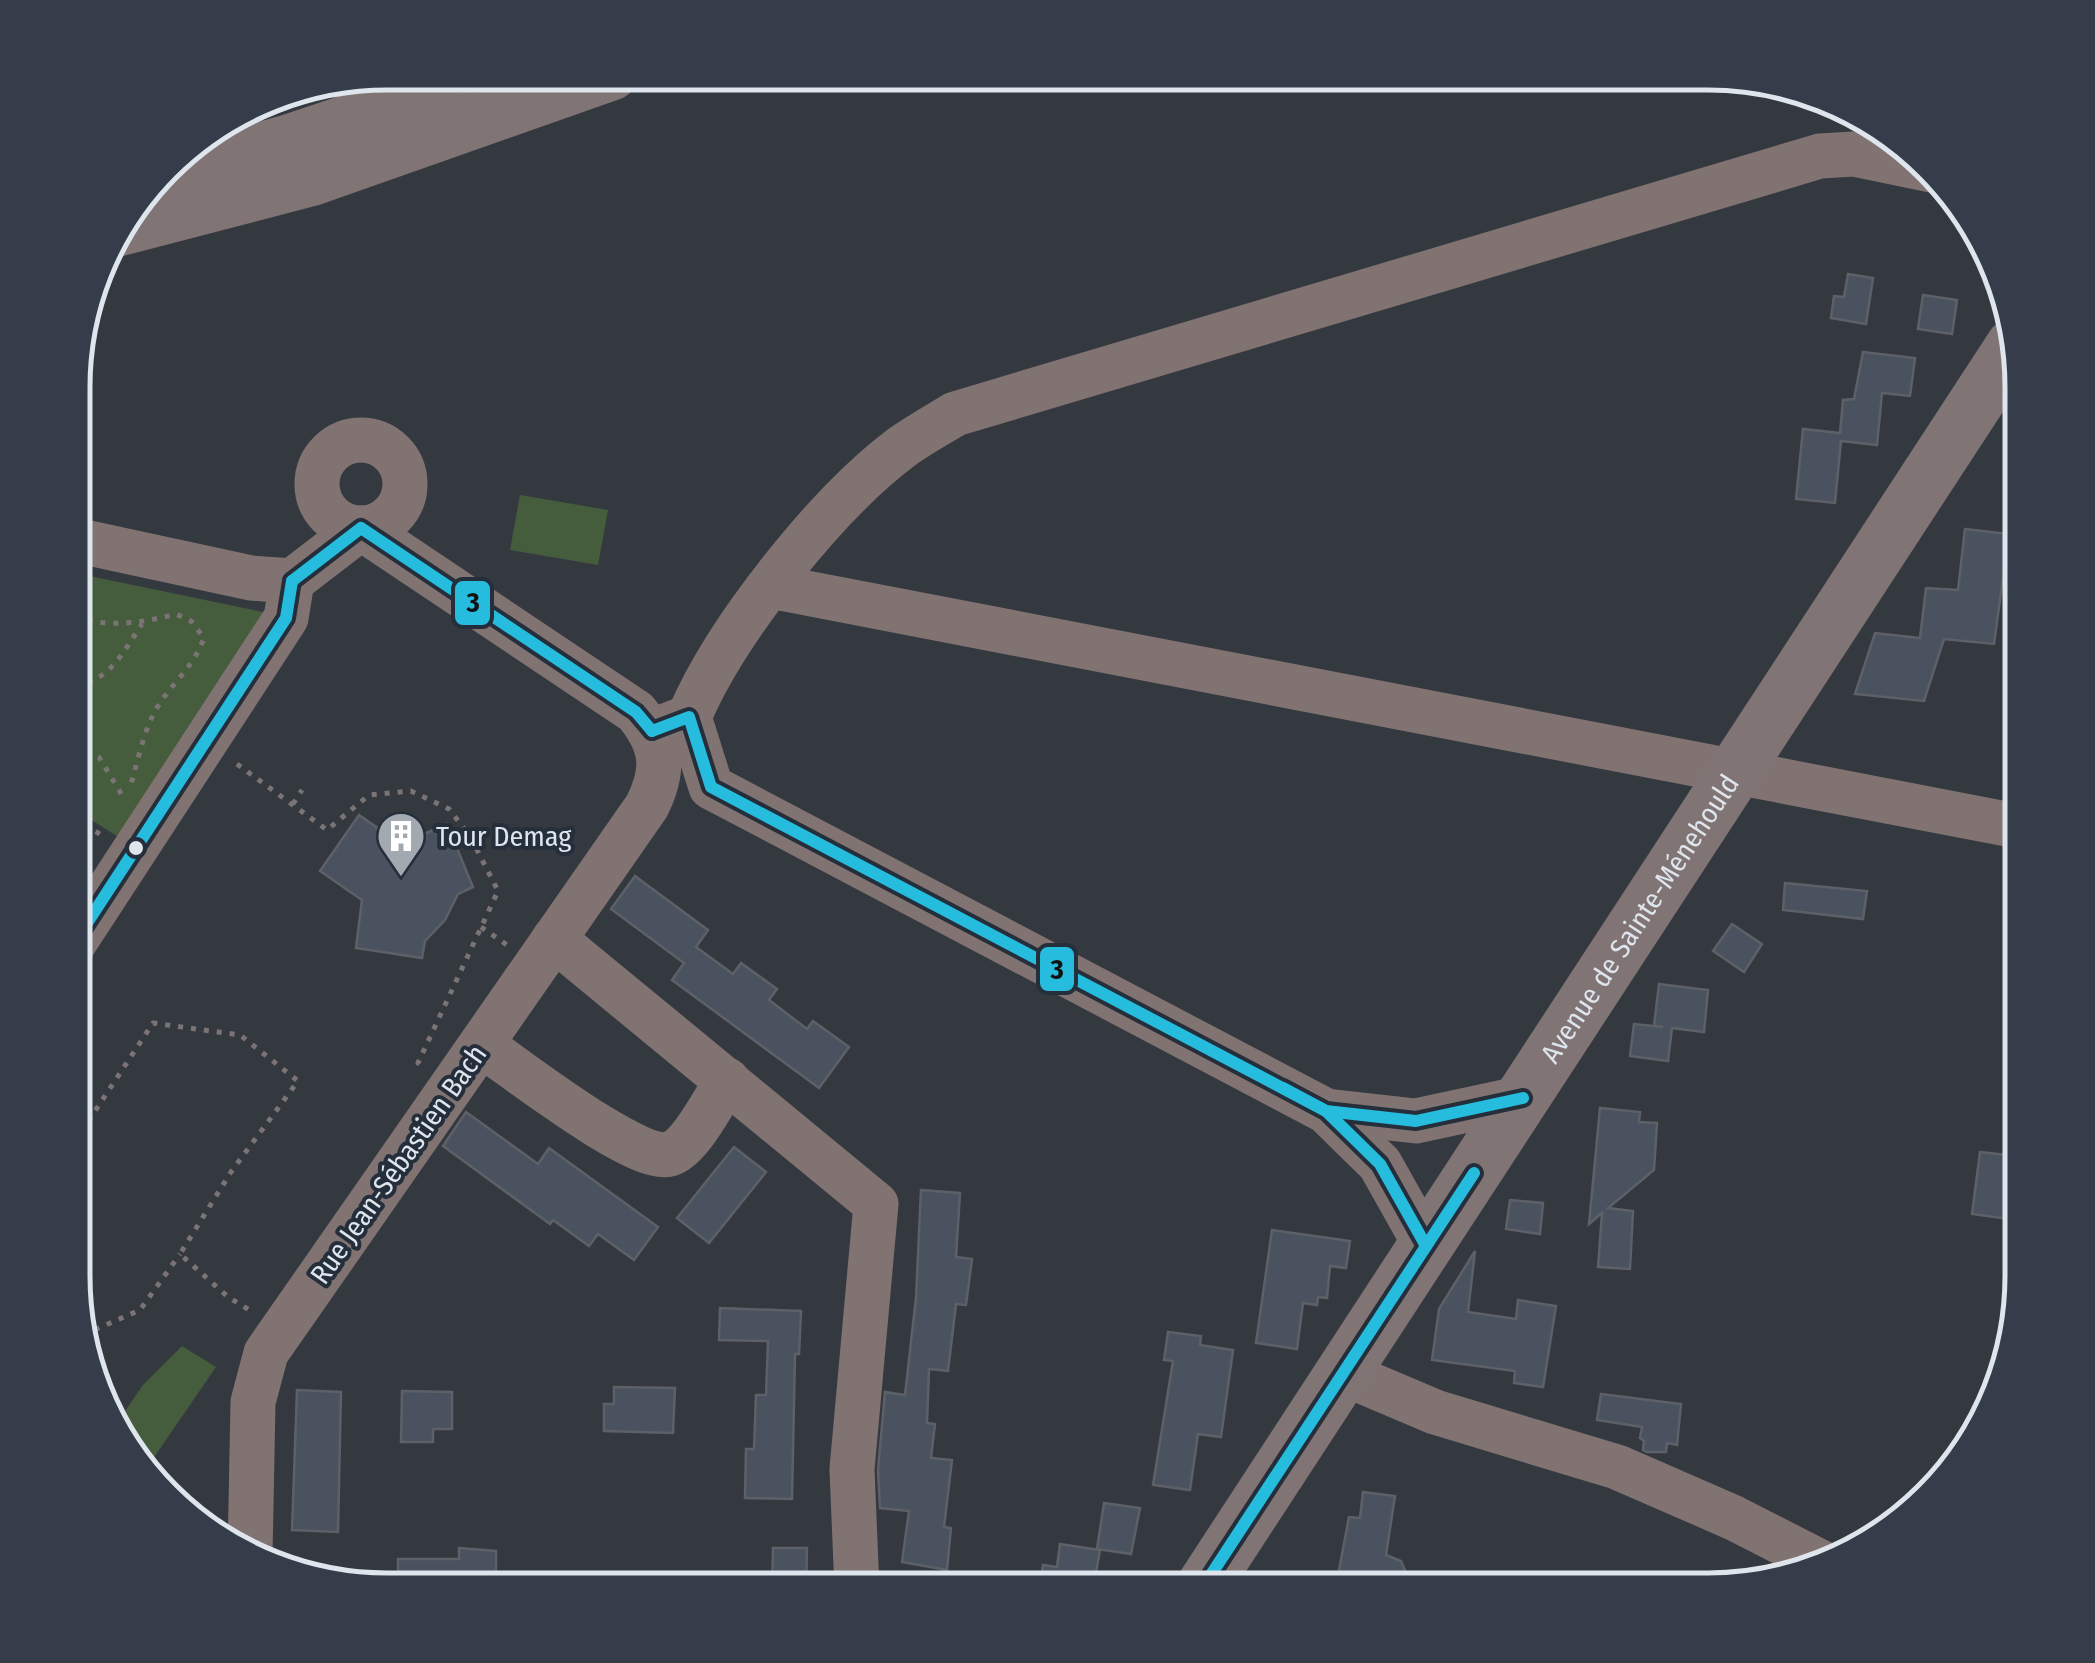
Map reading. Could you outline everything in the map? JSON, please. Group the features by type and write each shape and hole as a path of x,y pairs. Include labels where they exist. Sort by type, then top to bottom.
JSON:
{"main road":[{"path":"185,170 285,144 443,90"},
{"path":"139,223 310,179 560,90"},
{"name":"Avenue de Sainte-Ménehould","path":"1211,1573 2003,361"}],"street":[{"path":"670,724 770,586 838,504 902,448 955,414 1804,160 1854,154 1904,164"},
{"path":"90,543 251,578 292,581 362,528 636,712 670,724 711,787 1326,1111 1380,1164 1426,1246"},
{"path":"91,918 286,618 292,581"},
{"path":"770,586 2005,824"},
{"name":"Rue Jean-Sébastien Bach","path":"250,1539 254,1402 266,1353 647,806 657,785 670,724"},
{"path":"554,939 876,1204 852,1468 856,1572"},
{"path":"482,1046 618,1139 651,1154 670,1154 688,1139 726,1080"},
{"path":"1326,1111 1416,1120 1523,1098"},
{"path":"1343,1373 1435,1412 1649,1480 1807,1555"}],"path":[{"path":"90,621 143,623 176,614 191,621 204,638 196,660 160,703 146,732 127,802 120,814"},
{"path":"90,683 98,682 143,623"},
{"path":"206,742 326,830 370,795 411,791 448,809 470,836 498,892 418,1063 451,1090"},
{"path":"90,753 99,756 127,802"},
{"path":"292,805 302,790"},
{"path":"91,1117 152,1023 240,1035 298,1081 231,1172 140,1310 95,1330"},
{"path":"180,1254 228,1297 280,1329"}],"green space":[{"path":"520,495 608,510 598,565 510,550"},
{"path":"90,576 263,612 235,664 123,840 90,819"},
{"path":"182,1346 216,1367 153,1459 124,1413 143,1385"}],"building":[{"path":"1848,274 1873,278 1866,324 1831,318 1834,296 1844,297"},
{"path":"1923,295 1957,300 1952,334 1918,329"},
{"path":"1863,352 1915,358 1910,396 1882,393 1877,445 1841,441 1835,503 1796,499 1803,429 1840,433 1843,400 1854,399"},
{"path":"1965,529 2005,534 2005,565 1994,644 1944,639 1924,701 1855,694 1875,633 1920,638 1926,588 1958,590"},
{"name":"Tour Demag","path":"359,815 401,844 447,824 473,887 458,894 445,920 425,941 422,958 356,948 362,900 320,871"},
{"path":"635,876 708,930 696,947 733,974 741,963 777,989 769,1000 807,1029 813,1021 849,1047 819,1088 672,980 684,963 611,909"},
{"path":"1785,883 1867,891 1863,919 1783,910"},
{"path":"1732,924 1762,944 1744,972 1713,951"},
{"path":"1659,984 1708,990 1704,1032 1672,1028 1668,1061 1630,1056 1634,1024 1663,1027 1654,1026"},
{"path":"1600,1108 1640,1112 1639,1122 1657,1123 1654,1170 1608,1208 1633,1211 1630,1269 1598,1267 1602,1213 1589,1224"},
{"path":"466,1112 538,1164 549,1148 658,1227 634,1260 598,1234 589,1246 553,1220 550,1224 443,1146"},
{"path":"734,1147 766,1172 709,1243 677,1218"},
{"path":"1980,1152 2004,1155 2004,1218 1972,1214"},
{"path":"921,1190 960,1193 956,1257 972,1259 966,1305 956,1304 948,1371 929,1369 927,1423 935,1424 931,1458 952,1460 944,1527 951,1528 947,1570 902,1562 909,1511 880,1508 878,1470 885,1392 905,1395 916,1298"},
{"path":"1510,1200 1543,1203 1540,1234 1506,1229"},
{"path":"1272,1230 1350,1241 1346,1268 1330,1266 1327,1298 1318,1297 1317,1305 1303,1303 1297,1349 1256,1343"},
{"path":"1475,1251 1468,1312 1516,1319 1518,1300 1556,1306 1543,1387 1514,1383 1515,1371 1432,1360 1439,1309"},
{"path":"720,1308 801,1311 799,1354 795,1354 792,1499 745,1498 746,1449 754,1449 756,1395 766,1395 768,1341 719,1340"},
{"path":"1168,1332 1201,1336 1200,1345 1233,1350 1221,1437 1198,1434 1190,1490 1153,1485 1173,1361 1164,1360"},
{"path":"614,1387 675,1388 673,1433 604,1431 604,1404 614,1404"},
{"path":"297,1390 341,1392 338,1532 292,1530"},
{"path":"402,1391 452,1392 452,1429 433,1429 433,1442 401,1442"},
{"path":"1601,1394 1681,1404 1677,1445 1667,1443 1666,1452 1647,1452 1640,1438 1642,1427 1597,1420"},
{"path":"1363,1492 1395,1496 1386,1555 1401,1561 1406,1573 1339,1573 1349,1517 1360,1518"},
{"path":"1104,1503 1140,1508 1131,1554 1097,1549"},
{"path":"1060,1544 1100,1550 1096,1573 1042,1573 1043,1565 1057,1567"},
{"path":"459,1548 496,1551 496,1572 398,1572 398,1559 459,1559"},
{"path":"773,1548 807,1548 806,1572 772,1572"}],"transit line":[{"name":"3","path":"292,581 361,528 636,712 652,731"},
{"name":"3","path":"91,918 286,618 292,581"},
{"name":"3","path":"652,731 689,717 711,787 1326,1111 1416,1121 1523,1098"},
{"name":"3","path":"1283,1088 1326,1111 1380,1164 1426,1246"},
{"name":"3","path":"1212,1573 1474,1173"}],"place":[{"name":"Tour Demag","path":"401,878"}]}
